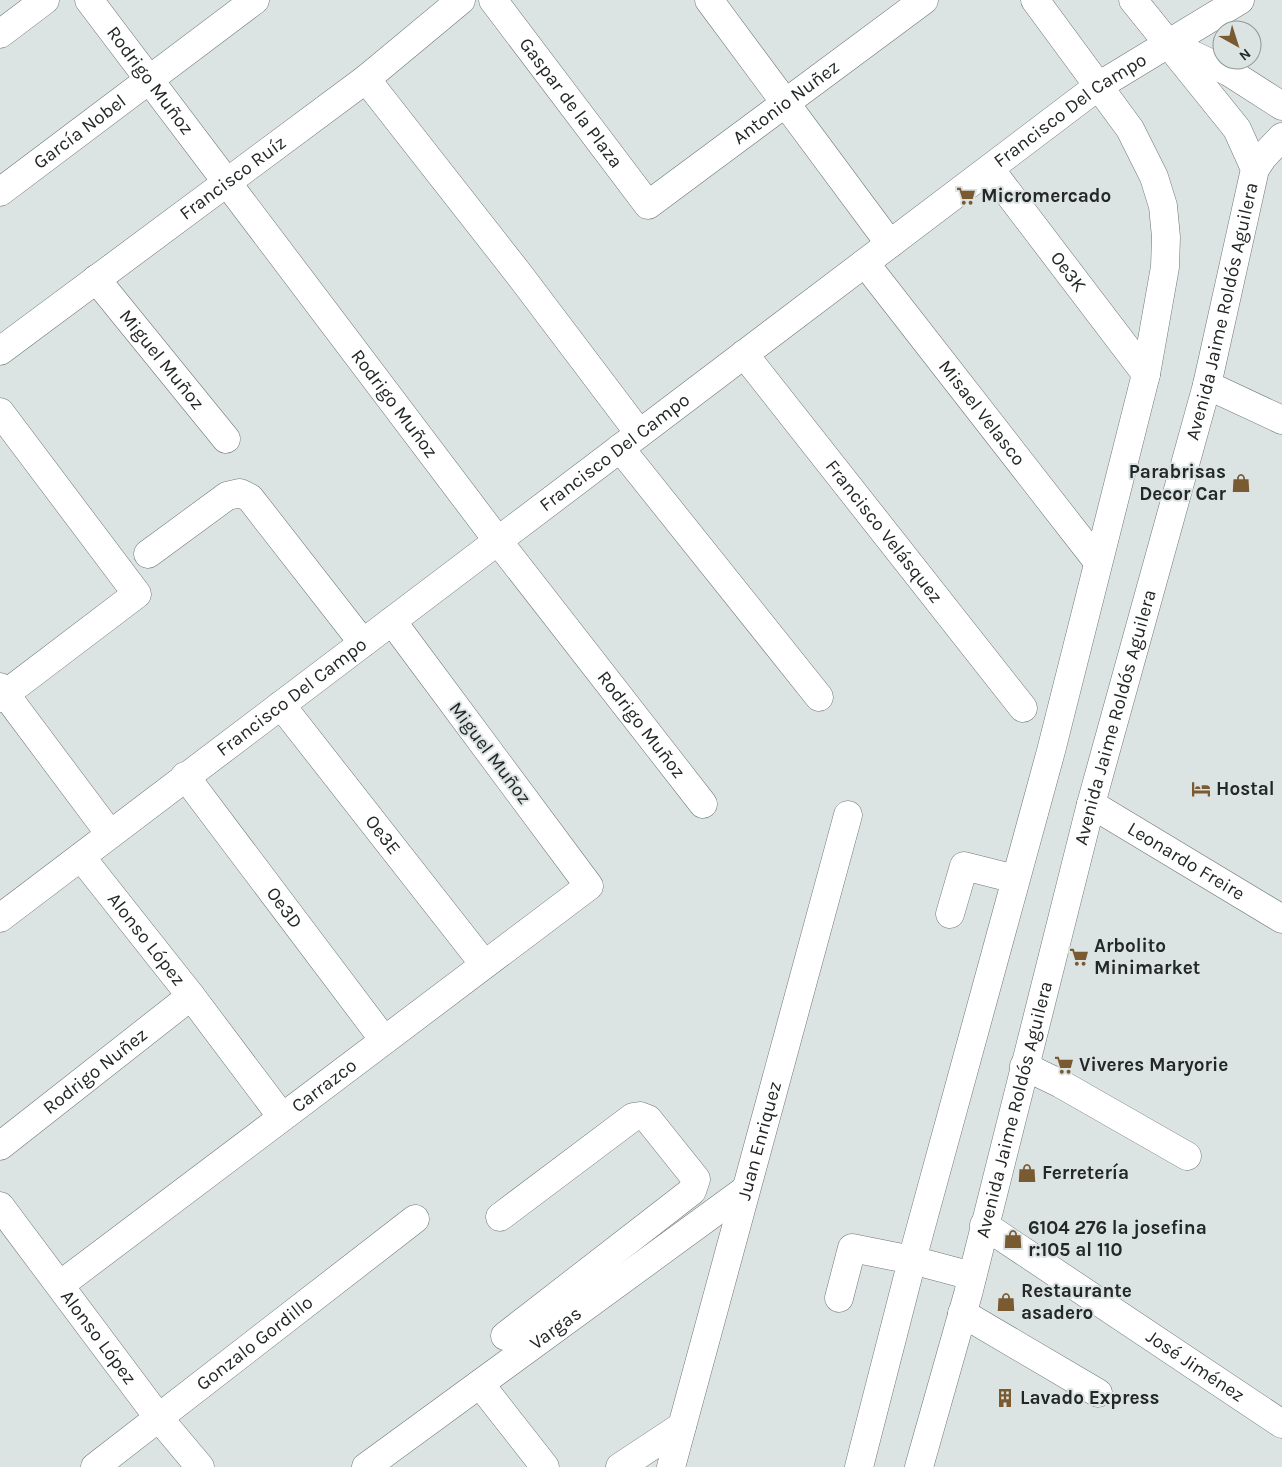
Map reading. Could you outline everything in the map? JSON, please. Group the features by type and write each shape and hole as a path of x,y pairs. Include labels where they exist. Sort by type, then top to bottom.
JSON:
{"street":[{"path":"0,34 45,0"},
{"name":"Rodrigo Muñoz","path":"89,0 498,540 703,804"},
{"name":"García Nobel","path":"0,192 255,0"},
{"name":"Francisco Ruíz","path":"0,351 366,78 461,0"},
{"name":"Gaspar de la Plaza","path":"493,0 648,205"},
{"path":"709,0 890,244"},
{"name":"Antonio Nuñez","path":"648,205 924,0"},
{"path":"859,1467 912,1260 1051,751 1146,374 1165,267 1164,206 1142,150 1130,129 1097,87 1035,0"},
{"name":"Avenida Jaime Roldós Aguilera","path":"919,1467 972,1276 1091,804 1207,385 1255,169 1237,129 1133,0"},
{"name":"Francisco Del Campo","path":"0,918 1097,87 1240,0"},
{"path":"1170,44 1229,72 1282,106"},
{"path":"366,78 518,273 630,441 819,697"},
{"path":"1255,169 1263,157 1282,137"},
{"name":"Oe3K","path":"990,169 1146,374"},
{"name":"Misael Velasco","path":"865,263 1098,562"},
{"name":"Miguel Muñoz","path":"96,279 226,439"},
{"name":"Francisco Velásquez","path":"744,354 1023,708"},
{"path":"1207,385 1282,420"},
{"path":"0,412 137,594 2,693 110,834"},
{"path":"148,554 227,496 240,493 250,498 363,643"},
{"name":"Miguel Muñoz","path":"392,621 589,886"},
{"name":"Oe3E","path":"281,705 484,964"},
{"name":"Oe3D","path":"185,776 384,1040"},
{"name":"Leonardo Freire","path":"1091,804 1282,919"},
{"name":"Juan Enriquez","path":"670,1467 848,815"},
{"name":"Alonso López","path":"81,857 191,996 282,1117"},
{"path":"950,914 964,866 1016,879"},
{"name":"Carrazco","path":"60,1285 589,886"},
{"name":"Rodrigo Nuñez","path":"0,1146 191,996"},
{"path":"1024,1066 1061,1084 1187,1156"},
{"path":"500,1217 633,1117 640,1116 648,1119 696,1179 692,1191 505,1336"},
{"name":"Vargas","path":"366,1467 745,1190"},
{"name":"Alonso López","path":"0,1206 158,1417 200,1467"},
{"name":"Gonzalo Gordillo","path":"95,1467 415,1219"},
{"name":"José Jiménez","path":"984,1225 1282,1424"},
{"path":"839,1298 852,1248 912,1260 972,1276"},
{"path":"962,1313 1098,1394"},
{"path":"480,1384 545,1467"},
{"path":"620,1467 682,1426"}],"place":[{"name":"Micromercado","path":"966,196"},
{"name":"Parabrisas Decor Car","path":"1241,483"},
{"name":"Hostal","path":"1201,789"},
{"name":"Arbolito Minimarket","path":"1079,957"},
{"name":"Viveres Maryorie","path":"1064,1065"},
{"name":"Ferretería","path":"1027,1173"},
{"name":"6104 276 la josefina r:105 al 110","path":"1013,1239"},
{"name":"Restaurante asadero","path":"1006,1302"},
{"name":"Lavado Express","path":"1005,1398"}]}
